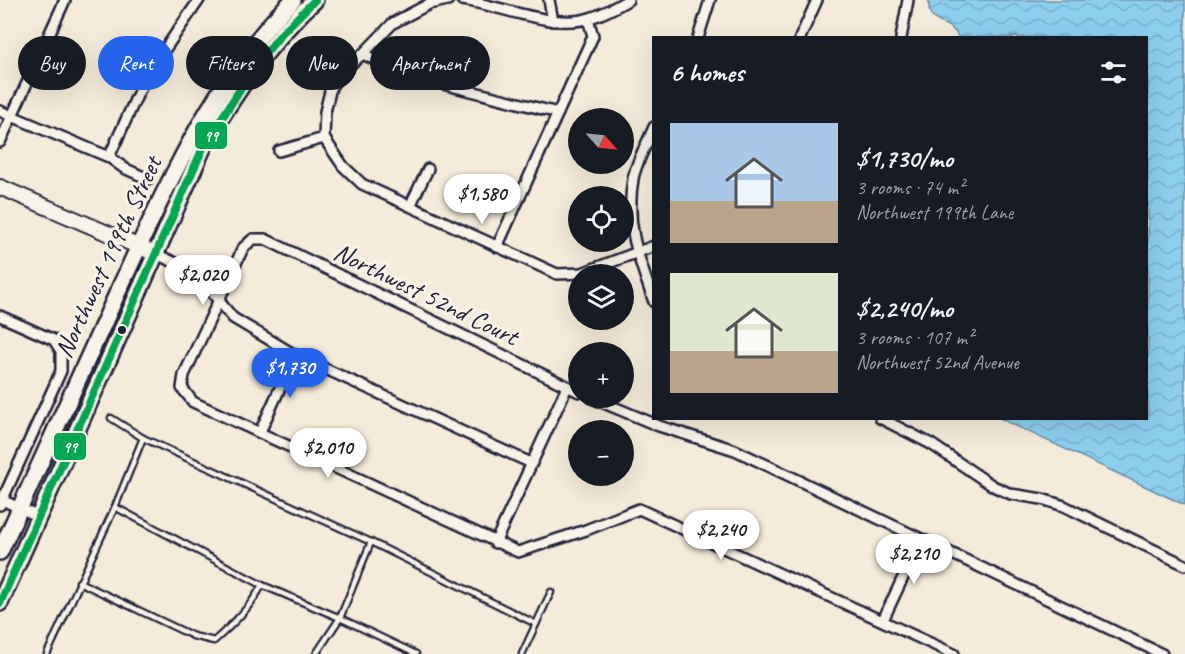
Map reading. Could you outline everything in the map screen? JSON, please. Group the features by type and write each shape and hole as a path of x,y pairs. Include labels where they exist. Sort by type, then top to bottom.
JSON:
{"main road":[{"path":"295,5 315,0"},
{"name":"Northwest 199th Street","path":"0,552 172,174 209,108 252,46 295,5"},
{"name":"Northwest 199th Street","path":"0,603 203,148 221,116 295,5"}],"street":[{"path":"0,142 65,0"},
{"path":"109,157 145,78 199,0"},
{"path":"448,0 429,4 393,23 363,54 343,70 331,87 325,112 324,138 343,166 362,184 558,274 582,273 652,247"},
{"path":"462,0 484,3 553,21 588,19 628,0"},
{"path":"549,0 553,21"},
{"path":"699,36 710,0"},
{"path":"801,36 817,0"},
{"path":"901,36 908,0"},
{"path":"497,247 593,36 588,19"},
{"path":"363,54 403,74 558,113"},
{"path":"0,111 109,157 124,168 148,179"},
{"path":"652,132 633,178 630,220 637,254 652,296"},
{"path":"279,151 324,138"},
{"path":"410,206 428,170"},
{"path":"0,187 178,264 204,283 233,318 295,355 531,463"},
{"name":"Northwest 52nd Court","path":"219,303 243,248 253,239 265,239 567,387"},
{"path":"219,303 184,375 182,388 193,402 495,543 519,552 586,530 639,508 954,654"},
{"path":"0,316 54,340 61,351 61,370 1,502 39,517"},
{"path":"260,432 295,355"},
{"path":"495,543 567,387"},
{"path":"616,408 659,426 735,450 1162,654"},
{"path":"884,420 931,444 993,486 1011,494 1042,499 1064,506 1185,565"},
{"path":"883,620 921,539"}],"lane":[{"path":"111,418 143,438 371,542 537,624"},
{"path":"47,654 115,507 143,438"},
{"path":"115,507 262,585 416,654"},
{"path":"316,654 340,618 371,542"},
{"path":"80,582 193,636 214,641 254,601 262,585"},
{"path":"522,654 551,592"}],"water":[{"path":"929,0 1185,0 1185,505 1003,420 1148,420 1148,36 958,36 950,27 935,19 929,9"}],"transit line":[{"name":"99","path":"0,603 203,148 253,69 282,33 315,0"}]}
